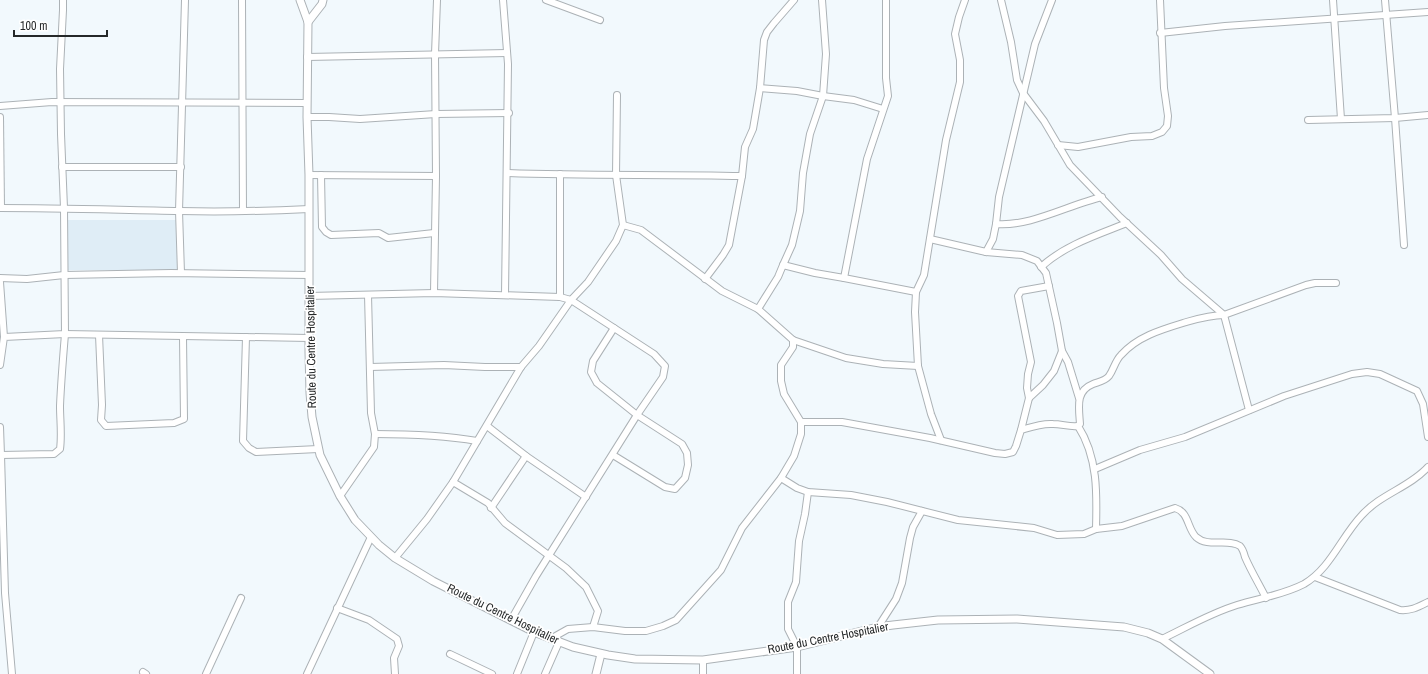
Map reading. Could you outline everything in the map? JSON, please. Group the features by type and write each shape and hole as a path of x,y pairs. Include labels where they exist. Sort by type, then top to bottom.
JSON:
{"street":[{"path":"1,455 54,454 60,449 61,442 62,368 65,334 64,208 60,69 64,10 63,0"},
{"path":"181,274 179,211 185,0"},
{"path":"242,0 243,211"},
{"path":"308,22 322,4 323,0"},
{"path":"434,293 436,176 435,54 437,0"},
{"path":"503,0 508,64 509,113 506,295"},
{"path":"546,0 600,20"},
{"path":"705,279 729,245 742,176 745,147 753,129 760,88 764,40 767,32 794,0"},
{"path":"758,309 778,277 792,245 800,212 803,173 810,134 822,96 826,54 822,0"},
{"path":"844,278 868,159 888,96 886,78 886,0"},
{"path":"941,440 931,414 918,366 914,312 916,292 924,275 946,140 960,82 960,60 955,34 965,0"},
{"path":"1001,0 1011,42 1017,80 1023,93 1044,121 1070,165 1161,255 1182,279 1224,315 1249,410"},
{"path":"986,252 993,239 999,197 1035,44 1052,0"},
{"path":"1058,145 1065,147 1078,147 1131,137 1152,136 1162,132 1167,126 1168,116 1164,88 1163,53 1160,33 1160,0"},
{"path":"1333,0 1341,119"},
{"path":"1385,0 1404,245"},
{"path":"302,3 310,10 316,10"},
{"name":"Route du Centre Hospitalier","path":"302,3 308,22 307,118 309,175 309,338 312,417 318,450 340,496 355,520 371,537 395,558 433,581 534,632 601,654 635,659 703,660 797,647 878,627 938,620 1017,619 1124,627 1148,633 1162,639 1210,674"},
{"path":"1160,33 1225,26 1428,12"},
{"path":"307,57 507,53"},
{"path":"760,88 797,91 854,100 883,108"},
{"path":"395,558 427,519 453,482 521,367 539,346 571,300 588,282 616,241 623,225 616,175 617,95"},
{"path":"0,106 39,103 307,103"},
{"path":"307,118 329,117 360,119 436,114 509,113"},
{"path":"1308,120 1395,118 1428,115"},
{"path":"0,117 0,208 179,211 309,209"},
{"path":"62,167 181,166"},
{"path":"508,173 616,175 692,174 742,176"},
{"path":"560,174 560,297"},
{"path":"309,175 436,176"},
{"path":"322,175 322,227 326,232 331,234 379,233 388,238 434,233"},
{"path":"996,224 1008,225 1028,221 1102,197"},
{"path":"1041,267 1052,257 1065,250 1127,223"},
{"path":"623,225 641,230 722,291 758,309 793,340 846,358 883,364 918,366"},
{"path":"930,239 986,252 1022,255 1037,261 1046,273 1062,351 1068,362 1079,398 1080,424 1078,426"},
{"path":"783,265 815,274 916,292"},
{"path":"0,278 27,278 64,275 309,274"},
{"path":"0,282 4,337 0,365"},
{"path":"1079,398 1082,391 1087,387 1099,383 1109,376 1120,355 1138,340 1159,330 1198,318 1224,315 1306,285 1315,283 1336,283"},
{"path":"1030,398 1027,388 1031,362 1018,296 1021,291 1049,286"},
{"path":"309,296 434,293 560,297 571,300 654,354 665,366 663,377 637,415 511,620"},
{"path":"340,496 374,447 375,434 371,413 368,295"},
{"path":"613,455 665,487 675,488 685,478 688,465 687,453 682,444 637,415 597,383 591,372 593,361 614,328"},
{"path":"4,337 65,334 309,338"},
{"path":"99,335 102,405 101,420 106,426 174,423 184,419 183,337"},
{"path":"246,336 243,441 249,448 256,452 318,450"},
{"path":"545,674 555,640 568,629 593,627 625,631 646,631 663,626 676,620 721,570 742,528 781,478 794,456 801,434 801,422 784,394 781,381 781,366 793,348 793,340"},
{"path":"801,422 842,422 941,440 995,454 1013,452 1030,398 1043,385 1054,370 1062,351"},
{"path":"370,366 444,365 521,367"},
{"path":"1095,469 1140,450 1184,437 1284,396 1352,374 1367,372 1380,374 1417,391 1423,404 1428,437"},
{"path":"1021,430 1044,424 1072,427 1078,426"},
{"path":"487,426 526,456 586,497"},
{"path":"1078,426 1086,438 1095,469 1096,529"},
{"path":"0,427 2,535 12,674"},
{"path":"375,434 416,434 477,441"},
{"path":"491,508 526,456"},
{"path":"1162,639 1207,617 1237,605 1283,593 1315,577 1330,561 1362,515 1381,498 1411,480 1428,467"},
{"path":"781,478 808,492 851,495 958,520 1034,528 1057,535 1084,534 1096,529 1122,526 1175,508 1180,509 1195,536 1200,540 1212,543 1236,544 1241,547 1252,574 1266,598"},
{"path":"453,482 488,504 505,523 566,568 586,587 598,611 593,627"},
{"path":"798,674 797,647 788,628 788,602 796,582 798,541 805,514 808,492"},
{"path":"878,627 896,599 902,583 913,527 922,511"},
{"path":"307,674 371,537"},
{"path":"1315,577 1400,610 1416,608 1428,602"},
{"path":"206,674 241,598"},
{"path":"337,608 369,620 397,640 399,646 394,658 395,674"},
{"path":"517,674 534,632"},
{"path":"450,654 492,674"},
{"path":"596,674 601,654"},
{"path":"703,660 703,674"}],"shaded area":[{"path":"67,220 177,220 177,270 67,270"}]}
